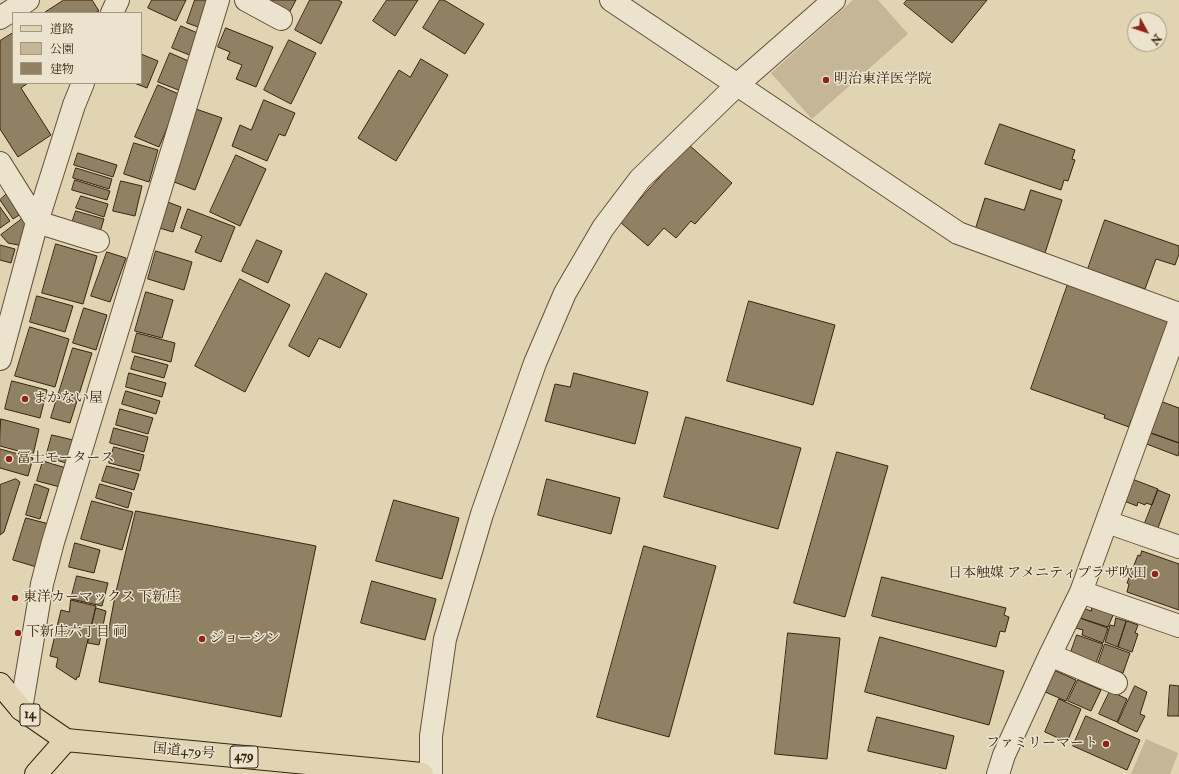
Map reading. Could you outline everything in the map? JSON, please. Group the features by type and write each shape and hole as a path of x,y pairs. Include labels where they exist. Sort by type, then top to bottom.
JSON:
{"main road":[{"name":"14","path":"0,684 20,709 66,740"},
{"name":"国道479号","path":"66,740 329,770 422,774"},
{"path":"36,774 66,740"},
{"path":"57,774 66,740"}],"street":[{"path":"0,18 28,0"},
{"path":"112,12 118,0"},
{"path":"20,709 47,563 218,0"},
{"path":"246,0 281,19"},
{"path":"611,0 958,233 1179,314"},
{"path":"431,774 431,736 445,639 482,514 535,363 565,293 603,228 640,179 738,84 834,0"},
{"path":"0,359 37,222 74,105 83,84"},
{"path":"2,172 37,222 98,241"},
{"path":"998,774 1004,755 1081,592 1179,323"},
{"path":"1107,522 1179,547"},
{"path":"1081,592 1179,626"},
{"path":"1050,655 1116,683"}],"green space":[{"path":"853,0 878,0 908,34 812,119 771,73"},
{"path":"1146,739 1178,753 1170,774 1131,774"}],"building":[{"path":"64,0 92,0 99,11 97,12 46,12"},
{"path":"152,0 186,0 176,21 148,8"},
{"path":"195,0 211,0 201,28 187,23"},
{"path":"260,0 296,0 288,15"},
{"path":"310,0 338,0 342,2 321,44 295,30"},
{"path":"387,0 418,0 395,36 373,21"},
{"path":"440,0 444,0 484,24 465,54 423,28"},
{"path":"907,0 987,0 952,43 904,4"},
{"path":"181,26 200,34 192,56 172,48"},
{"path":"226,28 273,47 256,87 236,79 242,65 227,59 230,52 218,47"},
{"path":"12,34 12,84 27,84 21,88 51,135 18,157 0,129 0,41"},
{"path":"289,40 316,53 291,104 264,90"},
{"path":"170,53 193,63 181,91 158,82"},
{"path":"142,54 158,61 147,88 137,84 142,84"},
{"path":"421,59 448,75 396,161 358,138 399,70 410,77"},
{"path":"158,85 181,95 159,147 135,137"},
{"path":"264,100 295,113 285,136 279,134 267,161 232,146 240,125 251,130"},
{"path":"196,109 222,118 195,190 169,180"},
{"path":"1000,124 1075,150 1072,159 1075,160 1068,181 1064,180 1061,190 985,164"},
{"path":"134,143 158,150 149,182 124,174"},
{"path":"689,145 732,183 695,224 691,221 676,238 664,228 648,246 620,222"},
{"path":"78,153 117,165 113,177 74,165"},
{"path":"236,155 266,169 240,226 210,212"},
{"path":"76,168 112,179 109,189 73,178"},
{"path":"75,180 110,191 107,200 72,190"},
{"path":"121,181 142,186 135,216 113,211"},
{"path":"1031,190 1062,200 1045,253 975,230 985,198 1024,210"},
{"path":"10,191 24,212 13,219 0,200"},
{"path":"81,196 108,204 104,217 76,208"},
{"path":"165,201 181,207 173,232 156,227"},
{"path":"0,207 10,221 0,228"},
{"path":"188,209 235,227 221,262 195,252 202,236 181,228"},
{"path":"76,211 104,219 100,232 72,223"},
{"path":"22,219 30,230 23,246 8,243 1,235"},
{"path":"1105,220 1179,246 1179,254 1175,265 1156,259 1145,289 1088,269"},
{"path":"257,240 282,251 268,283 242,271"},
{"path":"56,244 97,256 83,304 42,293"},
{"path":"0,245 15,249 11,263 0,260"},
{"path":"156,251 192,262 184,290 148,279"},
{"path":"107,252 126,258 110,302 91,296"},
{"path":"326,273 367,294 340,348 319,338 309,357 289,346"},
{"path":"240,279 290,305 245,392 195,366"},
{"path":"1068,284 1171,320 1135,421 1131,420 1129,427 1104,418 1105,415 1031,389"},
{"path":"146,292 173,300 162,338 135,331"},
{"path":"37,296 73,306 65,332 30,322"},
{"path":"749,301 835,325 813,405 727,381"},
{"path":"84,308 107,315 96,350 73,343"},
{"path":"30,327 69,339 55,387 15,376"},
{"path":"137,333 175,343 171,362 132,352"},
{"path":"73,348 92,353 70,423 51,418"},
{"path":"135,356 168,365 164,378 131,369"},
{"path":"129,373 166,383 162,397 126,387"},
{"path":"574,373 648,392 635,444 545,421 555,384 570,387"},
{"path":"12,381 47,390 40,418 5,409"},
{"path":"126,391 160,401 156,414 122,404"},
{"path":"1160,401 1179,408 1179,443 1148,432"},
{"path":"120,409 153,418 148,434 116,425"},
{"path":"686,417 801,448 778,529 664,497"},
{"path":"1,419 39,429 33,455 0,446"},
{"path":"114,428 148,437 144,452 110,443"},
{"path":"1148,432 1179,443 1178,456 1144,443"},
{"path":"52,435 73,440 66,463 46,457"},
{"path":"114,447 144,455 140,471 109,463"},
{"path":"0,449 33,458 28,476 0,468"},
{"path":"837,452 888,466 845,617 794,603"},
{"path":"43,461 66,468 60,487 37,481"},
{"path":"107,466 139,474 134,490 102,481"},
{"path":"16,479 20,482 4,532 0,535 0,485"},
{"path":"547,479 620,498 611,534 538,515"},
{"path":"1132,479 1158,489 1152,505 1146,503 1145,505 1138,502 1137,506 1124,501"},
{"path":"35,484 49,489 40,519 26,515"},
{"path":"100,484 132,493 128,508 96,498"},
{"path":"1158,490 1170,495 1158,528 1145,523"},
{"path":"394,500 459,518 442,579 376,561"},
{"path":"92,501 133,512 122,550 81,539"},
{"name":"ジョーシン","path":"136,511 316,546 281,717 99,682 115,596"},
{"path":"26,518 53,525 40,568 13,560"},
{"path":"75,543 100,550 94,573 69,567"},
{"path":"644,546 716,566 669,737 597,717"},
{"name":"日本触媒 アメニティプラザ吹田","path":"1142,551 1179,564 1179,610 1127,592 1129,584 1127,583 1138,555 1140,556"},
{"path":"77,576 108,583 102,606 71,599"},
{"path":"882,577 1006,608 1004,615 1009,617 1005,632 1000,631 996,647 872,616"},
{"path":"372,581 436,599 425,640 361,623"},
{"path":"71,600 96,606 79,677 77,677 76,680 56,667 58,658 50,656 61,610 69,612"},
{"path":"1092,606 1114,613 1108,627 1080,618 1083,608 1091,611"},
{"path":"96,608 106,611 99,645 88,643"},
{"path":"1080,618 1108,628 1103,643 1082,635 1083,630 1076,628"},
{"path":"1116,618 1126,621 1118,647 1105,642 1110,625 1114,626"},
{"path":"1127,621 1138,625 1135,633 1138,634 1132,652 1118,647"},
{"path":"788,633 840,638 827,759 775,754"},
{"path":"1077,635 1103,644 1096,663 1070,655"},
{"path":"880,637 1004,671 989,725 865,692"},
{"path":"1105,644 1130,653 1123,673 1098,664"},
{"path":"1056,671 1076,680 1066,701 1043,691 1051,673"},
{"path":"1078,680 1101,690 1091,711 1068,701"},
{"path":"1170,685 1179,686 1179,716 1168,716"},
{"path":"1135,686 1147,692 1140,714 1145,716 1137,732 1118,723"},
{"path":"1110,691 1127,699 1117,722 1099,714"},
{"path":"1059,699 1081,709 1067,742 1045,732"},
{"path":"1086,716 1140,740 1127,770 1073,746"},
{"path":"877,717 954,736 946,769 868,751"}],"place":[{"name":"明治東洋医学院","path":"826,80"},
{"name":"まかない屋","path":"25,399"},
{"name":"冨士モータース","path":"9,459"},
{"name":"日本触媒 アメニティプラザ吹田","path":"1155,574"},
{"name":"東洋カーマックス 下新庄","path":"15,598"},
{"name":"下新庄六丁目 祠","path":"18,633"},
{"name":"ジョーシン","path":"202,639"},
{"name":"ファミリーマート","path":"1106,744"}]}
